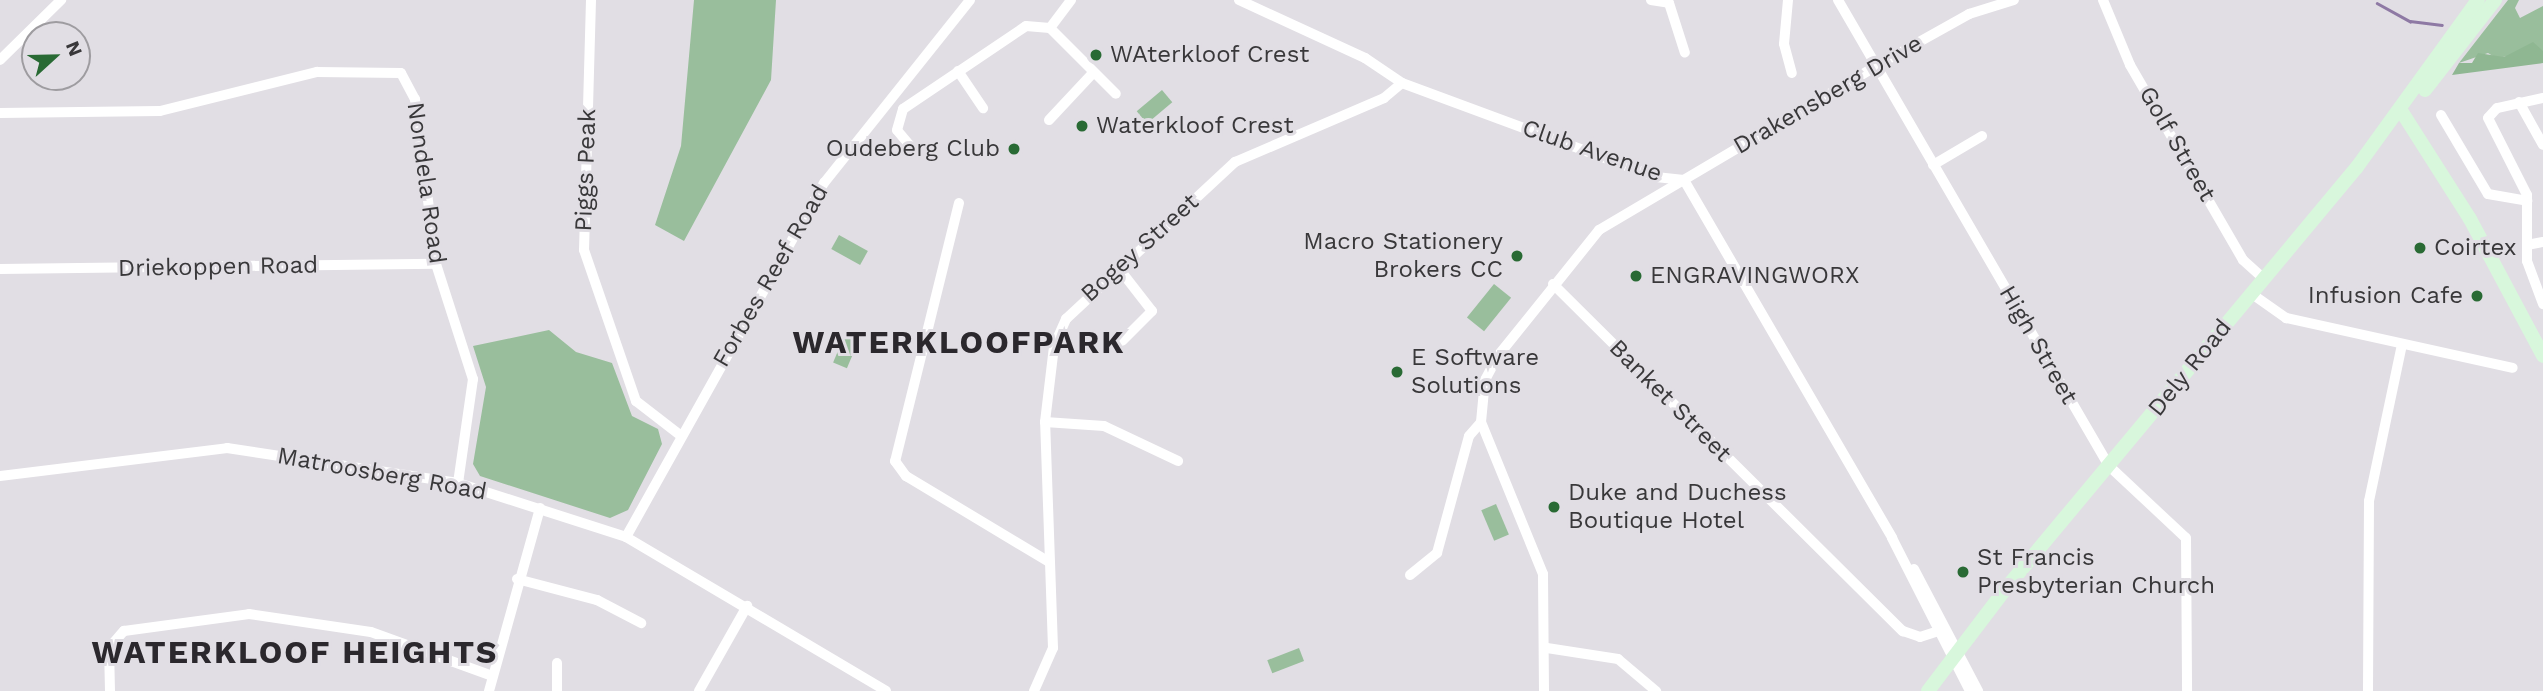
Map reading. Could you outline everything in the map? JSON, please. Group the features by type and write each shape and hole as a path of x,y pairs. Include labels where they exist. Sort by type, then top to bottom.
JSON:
{"street":[{"path":"0,60 61,0"},
{"name":"Piggs Peak","path":"591,0 584,250 636,401 680,435"},
{"name":"Forbes Reef Road","path":"626,537 680,435 851,141 970,0"},
{"path":"1050,28 1071,0"},
{"name":"Club Avenue","path":"1239,0 1340,46 1402,83 1656,177 1684,180 1978,691"},
{"path":"1651,0 1669,1 1685,54"},
{"path":"1788,0 1784,44 1793,73"},
{"name":"High Street","path":"1838,0 2109,466 2186,538 2187,691"},
{"name":"Drakensberg Drive","path":"1481,422 1490,370 1553,284 1599,230 1969,14 2014,0"},
{"name":"Golf Street","path":"2103,0 2130,65 2244,260 2264,279"},
{"name":"Dely Road","path":"2402,114 2478,0"},
{"path":"2476,26 2487,0"},
{"name":"Dely Road","path":"1939,691 1959,659 2025,570 2495,0"},
{"path":"912,149 897,130 904,109 1027,26 1050,28 1116,94"},
{"name":"Nondela Road","path":"1,113 160,111 317,72 391,69 413,89 436,264 473,379 458,483"},
{"path":"958,71 983,108"},
{"path":"1049,120 1093,73"},
{"name":"Bogey Street","path":"1034,691 1054,648 1045,422 1059,330 1117,266 1245,155 1377,102 1402,83"},
{"path":"2543,98 2519,102 2488,118 2527,201 2527,245 2543,304"},
{"path":"2519,102 2543,145"},
{"path":"2402,114 2470,219 2543,356"},
{"path":"2441,115 2488,194 2527,201"},
{"path":"1933,164 1982,136"},
{"path":"1648,202 1656,177"},
{"path":"959,204 895,461 906,476 1049,562"},
{"path":"2527,245 2543,242"},
{"name":"Driekoppen Road","path":"0,269 436,264"},
{"path":"1117,266 1152,312 1122,341"},
{"name":"Banket Street","path":"1553,284 1903,631 1920,637 1945,630"},
{"path":"2252,294 2286,318 2513,368"},
{"path":"2368,691 2369,501 2402,345"},
{"path":"1045,422 1104,426 1178,461"},
{"path":"1410,575 1437,554 1469,436 1481,422 1543,574 1547,648 1544,691"},
{"name":"Matroosberg Road","path":"0,476 227,448 458,483 626,537 747,606 886,691"},
{"path":"489,691 517,579 540,508"},
{"path":"517,579 597,600 640,623"},
{"path":"699,691 747,606"},
{"path":"110,691 109,648 124,631 249,614 371,632 491,675"},
{"path":"1547,648 1618,659 1656,691"},
{"name":"Club Avenue","path":"1959,659 1970,691"},
{"name":"Dely Road","path":"1928,691 1959,659"},
{"path":"557,663 557,691"}],"green space":[{"path":"694,0 776,0 771,80 684,241 655,225 681,146"},
{"path":"2508,0 2519,0 2515,8 2520,18 2543,6 2543,51 2496,58 2488,53 2459,63"},
{"path":"2533,42 2543,51 2543,63 2452,75 2459,63 2472,63 2478,53 2504,57"},
{"path":"1162,90 1172,102 1147,123 1137,111"},
{"path":"839,235 868,251 860,265 831,249"},
{"path":"1494,284 1511,298 1484,331 1467,317"},
{"path":"549,330 576,352 612,363 632,416 658,429 662,444 628,510 610,518 480,476 473,464 486,387 473,346"},
{"path":"846,332 860,338 847,368 833,362"},
{"path":"1496,504 1509,534 1494,541 1481,510"},
{"path":"1299,648 1304,661 1272,673 1267,660"}],"waterway":[{"path":"2377,3 2410,21 2442,25"}],"place":[{"name":"WAterkloof Crest","path":"1096,55"},
{"name":"Waterkloof Crest","path":"1082,126"},
{"name":"Oudeberg Club","path":"1014,149"},
{"name":"Coirtex","path":"2420,248"},
{"name":"Macro Stationery Brokers CC","path":"1517,256"},
{"name":"ENGRAVINGWORX","path":"1636,276"},
{"name":"Infusion Cafe","path":"2477,296"},
{"name":"E Software Solutions","path":"1397,372"},
{"name":"Duke and Duchess Boutique Hotel","path":"1554,507"},
{"name":"St Francis Presbyterian Church","path":"1963,572"}],"district":[{"name":"WATERKLOOFPARK","path":"959,342"},
{"name":"WATERKLOOF HEIGHTS","path":"295,652"}]}
